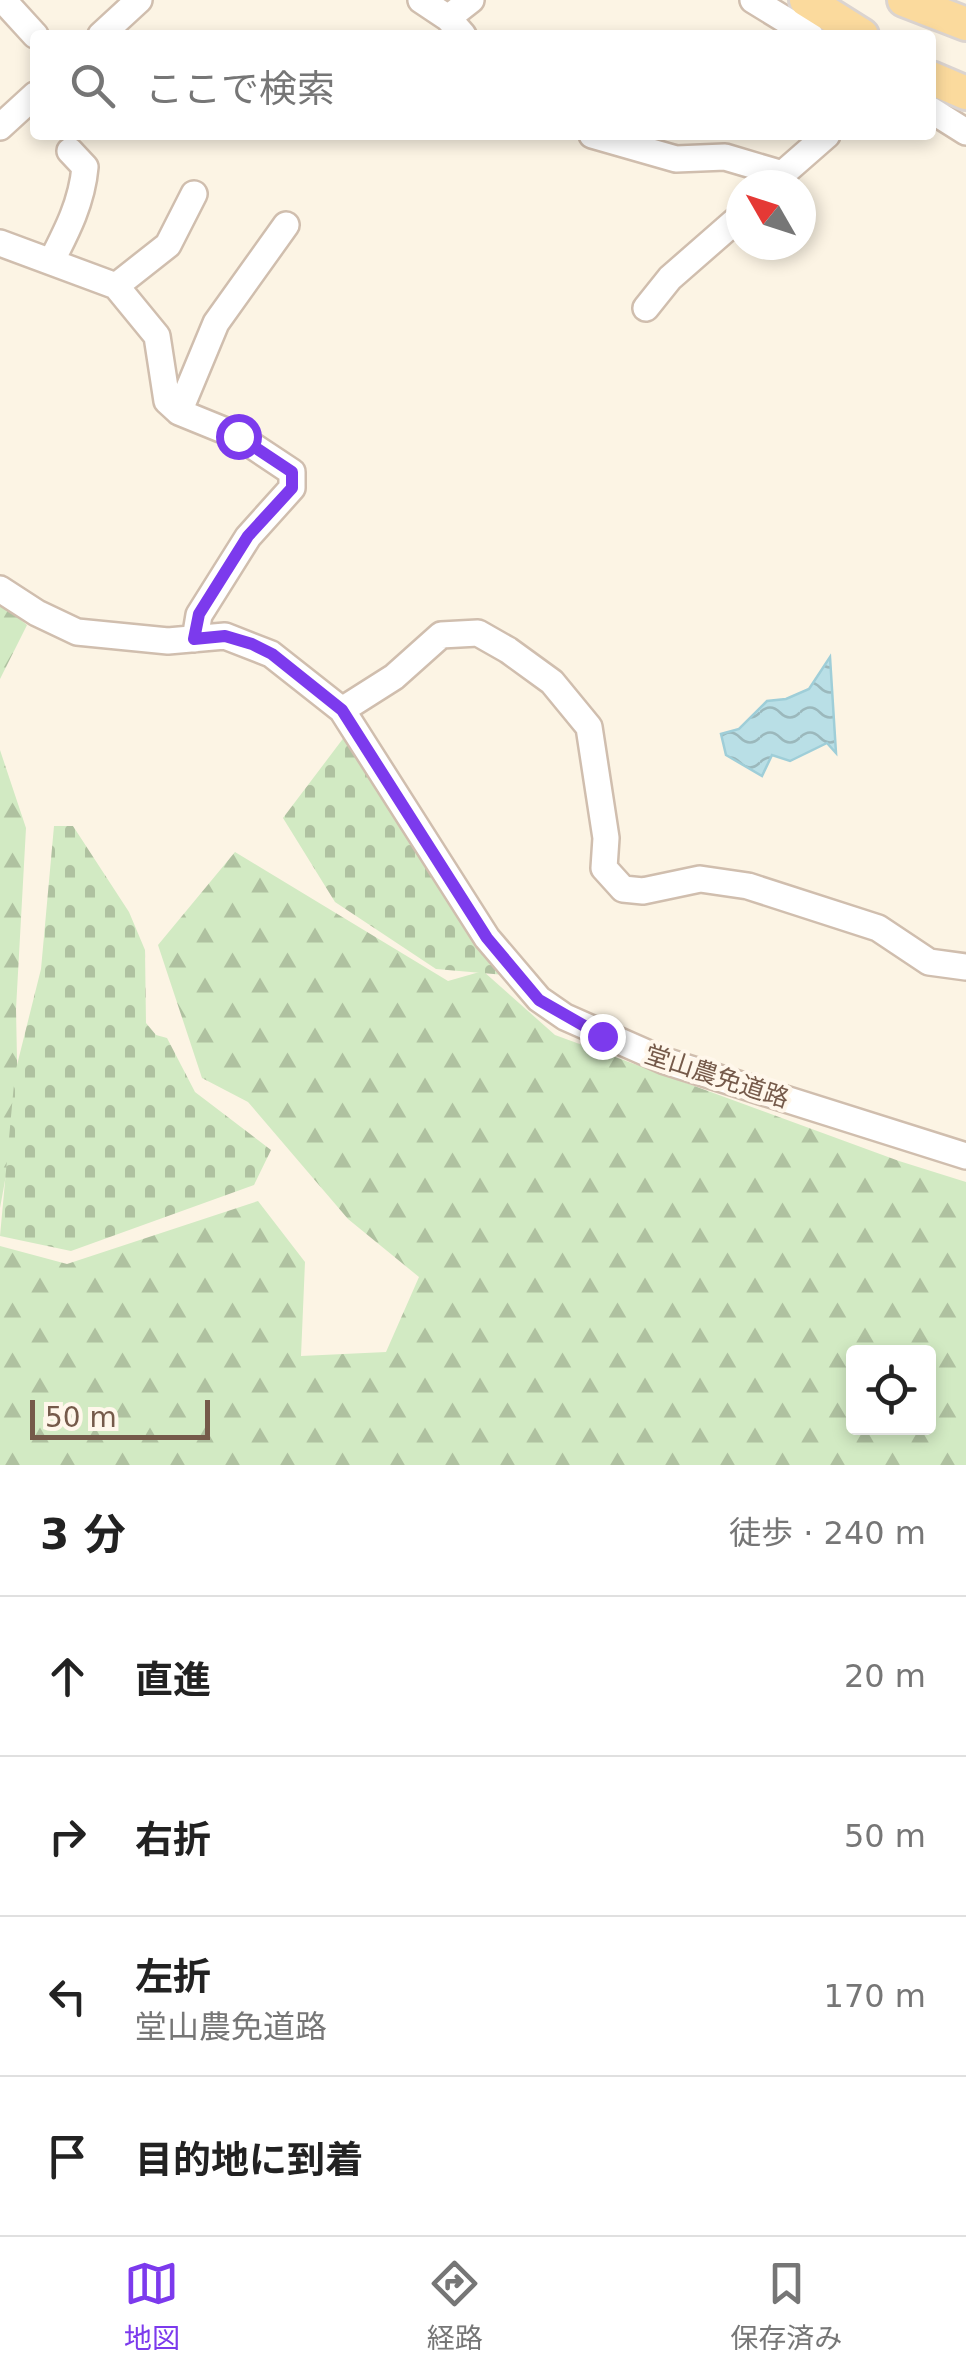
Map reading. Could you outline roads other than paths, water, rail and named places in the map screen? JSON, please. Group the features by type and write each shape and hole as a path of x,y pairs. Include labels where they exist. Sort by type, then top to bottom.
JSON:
{"main road":[{"path":"806,0 854,30"},
{"path":"904,0 966,24"},
{"path":"954,0 966,6"},
{"path":"936,80 966,93"}],"street":[{"path":"3,0 30,30"},
{"path":"106,30 139,0"},
{"path":"422,0 456,26 471,0"},
{"path":"753,0 802,30"},
{"path":"0,128 30,100"},
{"path":"936,113 966,132"},
{"path":"609,140 676,160 724,156 754,170"},
{"path":"785,170 821,140"},
{"path":"51,262 71,223 84,184 85,166 70,151"},
{"path":"116,286 168,246 194,194"},
{"path":"179,412 216,323 286,225"},
{"path":"646,308 670,278 726,229"},
{"path":"0,243 116,286 157,336 166,401 179,412 238,436 292,472 292,488 248,536 199,614 194,639"},
{"name":"堂山農免道路","path":"0,589 76,632 168,641 225,636 272,654 342,710 487,938 539,1000 602,1036 665,1060 966,1156"},
{"path":"342,710 394,678 441,635 478,633 552,682 589,727 606,838 604,868 623,888 643,890 700,879 748,886 878,928 929,962 966,966"}],"water":[{"path":"830,657 836,753 827,743 790,761 772,755 762,776 726,755 721,734 739,729 767,701 786,699 809,689"}]}
